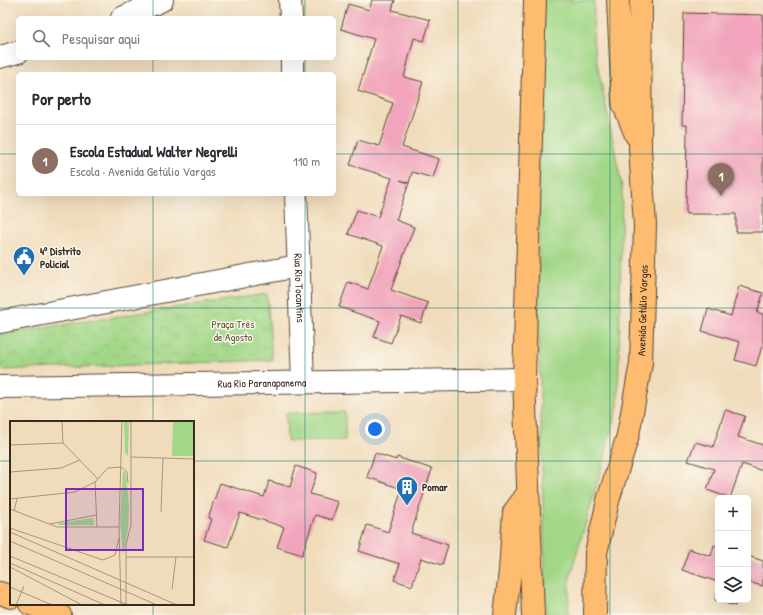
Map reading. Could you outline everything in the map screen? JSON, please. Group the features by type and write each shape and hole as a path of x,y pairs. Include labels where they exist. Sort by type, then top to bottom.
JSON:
{"main road":[{"path":"533,615 524,379 535,0"},
{"path":"618,0 624,103 640,148"},
{"name":"Avenida Getúlio Vargas","path":"595,615 596,553 608,501 628,435 642,363 645,225 640,148 641,0"},
{"path":"505,615 514,512 528,493"},
{"path":"0,593 10,597"},
{"path":"33,605 60,615"}],"street":[{"path":"126,16 162,0"},
{"path":"290,0 291,16"},
{"path":"0,57 16,53"},
{"path":"292,60 292,72"},
{"name":"Rua Rio Tocantins","path":"296,196 303,382"},
{"path":"0,322 298,266"},
{"name":"Rua Rio Paranapanema","path":"0,387 524,379"}],"green space":[{"path":"543,0 594,0 593,42 622,187 618,405 570,576 568,615 546,615 538,309 539,161"},
{"name":"Praça Três de Agosto","path":"267,294 272,360 0,370 0,334"},
{"path":"345,412 345,440 287,441 286,413"}],"building":[{"path":"372,0 395,0 392,10 430,20 424,41 414,38 404,77 423,82 402,147 439,159 433,178 412,172 396,220 414,227 391,290 428,303 421,323 401,316 391,343 374,337 380,321 339,307 348,282 368,289 383,246 348,234 357,210 378,217 392,178 350,165 358,140 379,146 393,103 358,91 374,39 341,29 348,4 369,10"},
{"path":"684,13 763,15 763,232 736,232 736,214 686,214 687,125 682,125"},
{"path":"739,286 763,293 757,313 763,314 763,343 756,366 735,360 740,342 702,331 708,309 731,316"},
{"path":"725,410 745,416 738,437 763,445 763,471 742,464 731,495 721,495 707,490 714,469 688,461 695,442 713,447"},
{"name":"Pomar","path":"375,453 396,460 397,457 432,469 411,533 448,545 442,565 421,558 412,586 394,580 400,564 359,551 367,525 388,532 402,489 367,477"},
{"path":"296,466 317,473 310,494 338,502 332,520 315,515 302,555 277,547 284,527 240,513 228,547 204,540 211,519 208,518 220,483 264,497 269,481 290,487"},
{"path":"714,545 715,581 682,570 689,549 711,556"},
{"path":"751,557 763,561 763,586 751,583"},
{"path":"725,603 736,603 735,606"}],"place":[{"name":"Escola Estadual Walter Negrelli","path":"721,196"},
{"name":"4º Distrito Policial","path":"24,276"},
{"name":"Pomar","path":"407,506"}]}
